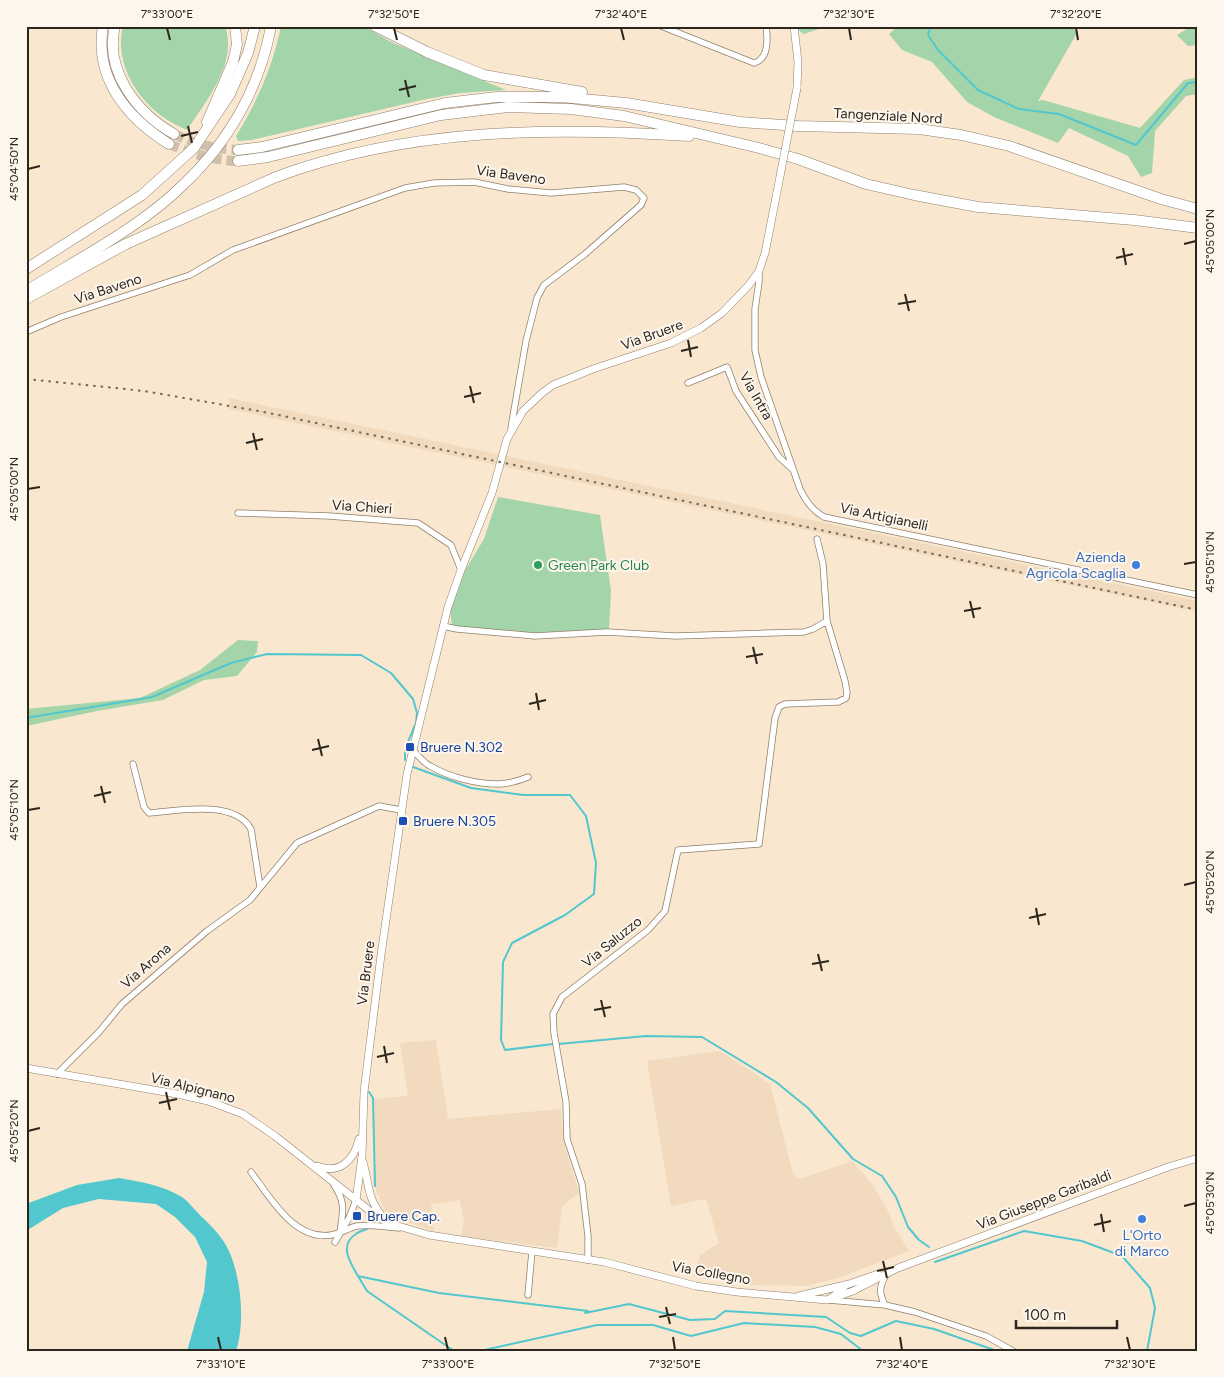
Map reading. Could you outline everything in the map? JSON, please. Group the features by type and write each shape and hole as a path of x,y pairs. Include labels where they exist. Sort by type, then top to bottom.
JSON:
{"highway":[{"path":"103,26 101,45 103,62 115,91 142,125 169,144"},
{"path":"115,26 112,44 113,54 117,70 126,87 141,109 162,127 174,134"},
{"path":"201,137 233,62 236,44 235,26"},
{"path":"26,268 142,195 194,148 230,94 248,52 255,26"},
{"path":"26,291 128,228 184,184 236,122 260,69 271,26"},
{"path":"375,26 427,52 484,75 596,94 626,103"},
{"path":"238,150 262,147 418,109 466,100 498,97 561,96 626,103"},
{"name":"Tangenziale Nord","path":"626,103 740,122 798,126 919,129 961,135 1009,146 1161,200 1198,209"},
{"path":"238,161 268,157 442,115 508,107 554,108 624,116 717,138 779,153 866,184 952,203 1198,228"},
{"path":"26,299 126,244 276,177 307,166 352,154 432,139 484,134 641,133 717,138"}],"street":[{"path":"661,26 754,63 761,61 764,56 767,45 766,26"},
{"name":"Via Bruere","path":"356,1200 362,1156 364,1092 407,774 443,626 461,570 492,493 507,438 518,418 529,404 553,385 593,368 671,343 701,328 722,313 759,271 766,252 797,88 798,62 794,26"},
{"name":"Via Baveno","path":"26,332 61,317 190,275 233,250 405,188 434,183 474,182 508,190 552,193 624,187 636,190 644,198 641,205 585,254 544,285 537,298 526,341 512,428"},
{"name":"Via Artigianelli","path":"759,271 755,309 755,350 761,377 800,488 808,505 816,512 824,517 1198,595"},
{"name":"Via Intra","path":"688,383 727,367 736,391 779,457 793,469"},
{"name":"Via Chieri","path":"238,513 329,516 418,524 451,545 461,570"},
{"path":"443,626 535,636 607,632 675,636 804,632 813,630 827,621 823,564 817,539"},
{"name":"Via Saluzzo","path":"588,1260 588,1236 582,1184 567,1139 566,1102 555,1044 553,1014 562,997 648,930 664,911 678,850 759,844 775,718 779,707 785,704 838,702 846,698 845,681 827,621"},
{"path":"413,750 428,765 446,774 498,784 512,783 528,777"},
{"path":"133,764 144,807 149,813 205,808 231,813 247,821 251,829 260,887"},
{"name":"Via Arona","path":"57,1074 99,1032 122,1004 207,931 250,900 297,843 379,806 401,810"},
{"name":"Via Alpignano","path":"26,1068 177,1094 243,1114 275,1136 356,1200"},
{"path":"309,1163 329,1169 344,1166 351,1159 357,1148 362,1127"},
{"path":"362,1156 370,1197 388,1223"},
{"name":"Via Giuseppe Garibaldi","path":"900,1267 1168,1167 1198,1158"},
{"name":"Via Collegno","path":"251,1172 286,1217 304,1231 317,1235 332,1235 364,1226 401,1228"},
{"path":"331,1180 342,1196 344,1207 340,1232"},
{"path":"335,1242 350,1218 356,1200"},
{"name":"Via Collegno","path":"356,1200 388,1223 429,1236 604,1262 696,1286 737,1292 885,1305 914,1312 986,1336 1013,1351"},
{"path":"528,1295 532,1251"},
{"path":"827,1300 853,1291 900,1267"},
{"path":"793,1297 849,1284 900,1267"},
{"path":"885,1305 880,1294 880,1288 886,1274"},
{"path":"827,1300 849,1284"}],"shaded area":[{"path":"229,398 1198,601 1198,612 229,409"},
{"path":"436,1040 448,1119 561,1109 564,1142 579,1193 562,1206 557,1248 461,1236 464,1222 460,1200 431,1204 434,1231 387,1215 376,1190 374,1099 408,1096 400,1043"},
{"path":"720,1051 770,1084 793,1174 800,1179 852,1161 872,1184 886,1207 895,1229 909,1251 838,1278 806,1286 745,1285 694,1276 700,1255 719,1243 706,1199 671,1206 647,1061"}],"green space":[{"path":"123,26 225,26 228,40 224,68 211,94 187,130 155,111 137,90 125,66 122,53"},
{"path":"281,26 364,26 391,42 506,90 460,93 422,100 252,140 238,141 236,136 251,110 269,69"},
{"path":"795,26 829,26 803,34"},
{"path":"898,26 1072,26 1077,33 1038,101 1043,100 1140,128 1184,80 1198,77 1198,94 1186,96 1155,131 1152,173 1141,177 1128,156 1069,128 1058,143 994,117 967,102 932,62 902,50 889,34"},
{"path":"1190,27 1198,28 1198,45 1188,46 1177,35"},
{"name":"Green Park Club","path":"498,497 600,515 611,591 609,629 533,633 452,626 449,597 484,539"},
{"path":"238,640 258,641 257,652 237,676 204,680 163,700 26,726 26,709 140,698 200,670"}],"water":[{"path":"119,1178 159,1187 182,1197 224,1242 234,1266 240,1295 241,1325 236,1351 187,1351 204,1292 207,1262 195,1237 175,1217 156,1204 99,1199 63,1208 26,1231 26,1204 77,1185"}],"waterway":[{"path":"931,26 928,35 938,50 978,90 1019,109 1059,114 1136,145 1188,83 1198,82"},
{"path":"26,718 152,697 231,663 267,654 361,655 391,673 413,699 417,713 416,723 405,749 405,760"},
{"path":"413,767 471,788 523,795 570,795 586,816 596,863 594,894 565,915 512,943 503,962 501,1040 505,1050 553,1044"},
{"path":"558,1044 646,1036 702,1037 776,1082 808,1108 853,1159 882,1176 896,1197 908,1227 919,1240 929,1247"},
{"path":"369,1092 373,1098 375,1186"},
{"path":"367,1229 351,1238 347,1249 352,1266 358,1276 439,1293 588,1311 585,1313 629,1304 690,1320 715,1319 725,1311 826,1317 850,1333 861,1336 896,1321 934,1329 997,1351"},
{"path":"935,1262 1024,1231 1082,1241 1122,1256 1150,1288 1155,1308 1147,1351"},
{"path":"358,1276 367,1291 454,1351"},
{"path":"480,1351 597,1325 653,1325 691,1336 744,1323 815,1327 841,1334 863,1351"}],"tunnel":[{"path":"174,134 205,145 238,150"},
{"path":"169,144 203,156 238,161"}],"railway":[{"path":"26,379 144,391 264,412 1198,610"}],"place":[{"name":"Green Park Club","path":"538,565"},
{"name":"Azienda Agricola Scaglia","path":"1136,565"},
{"name":"Bruere N.302","path":"410,747"},
{"name":"Bruere N.305","path":"403,821"},
{"name":"Bruere Cap.","path":"357,1216"},
{"name":"L'Orto di Marco","path":"1142,1219"}]}
